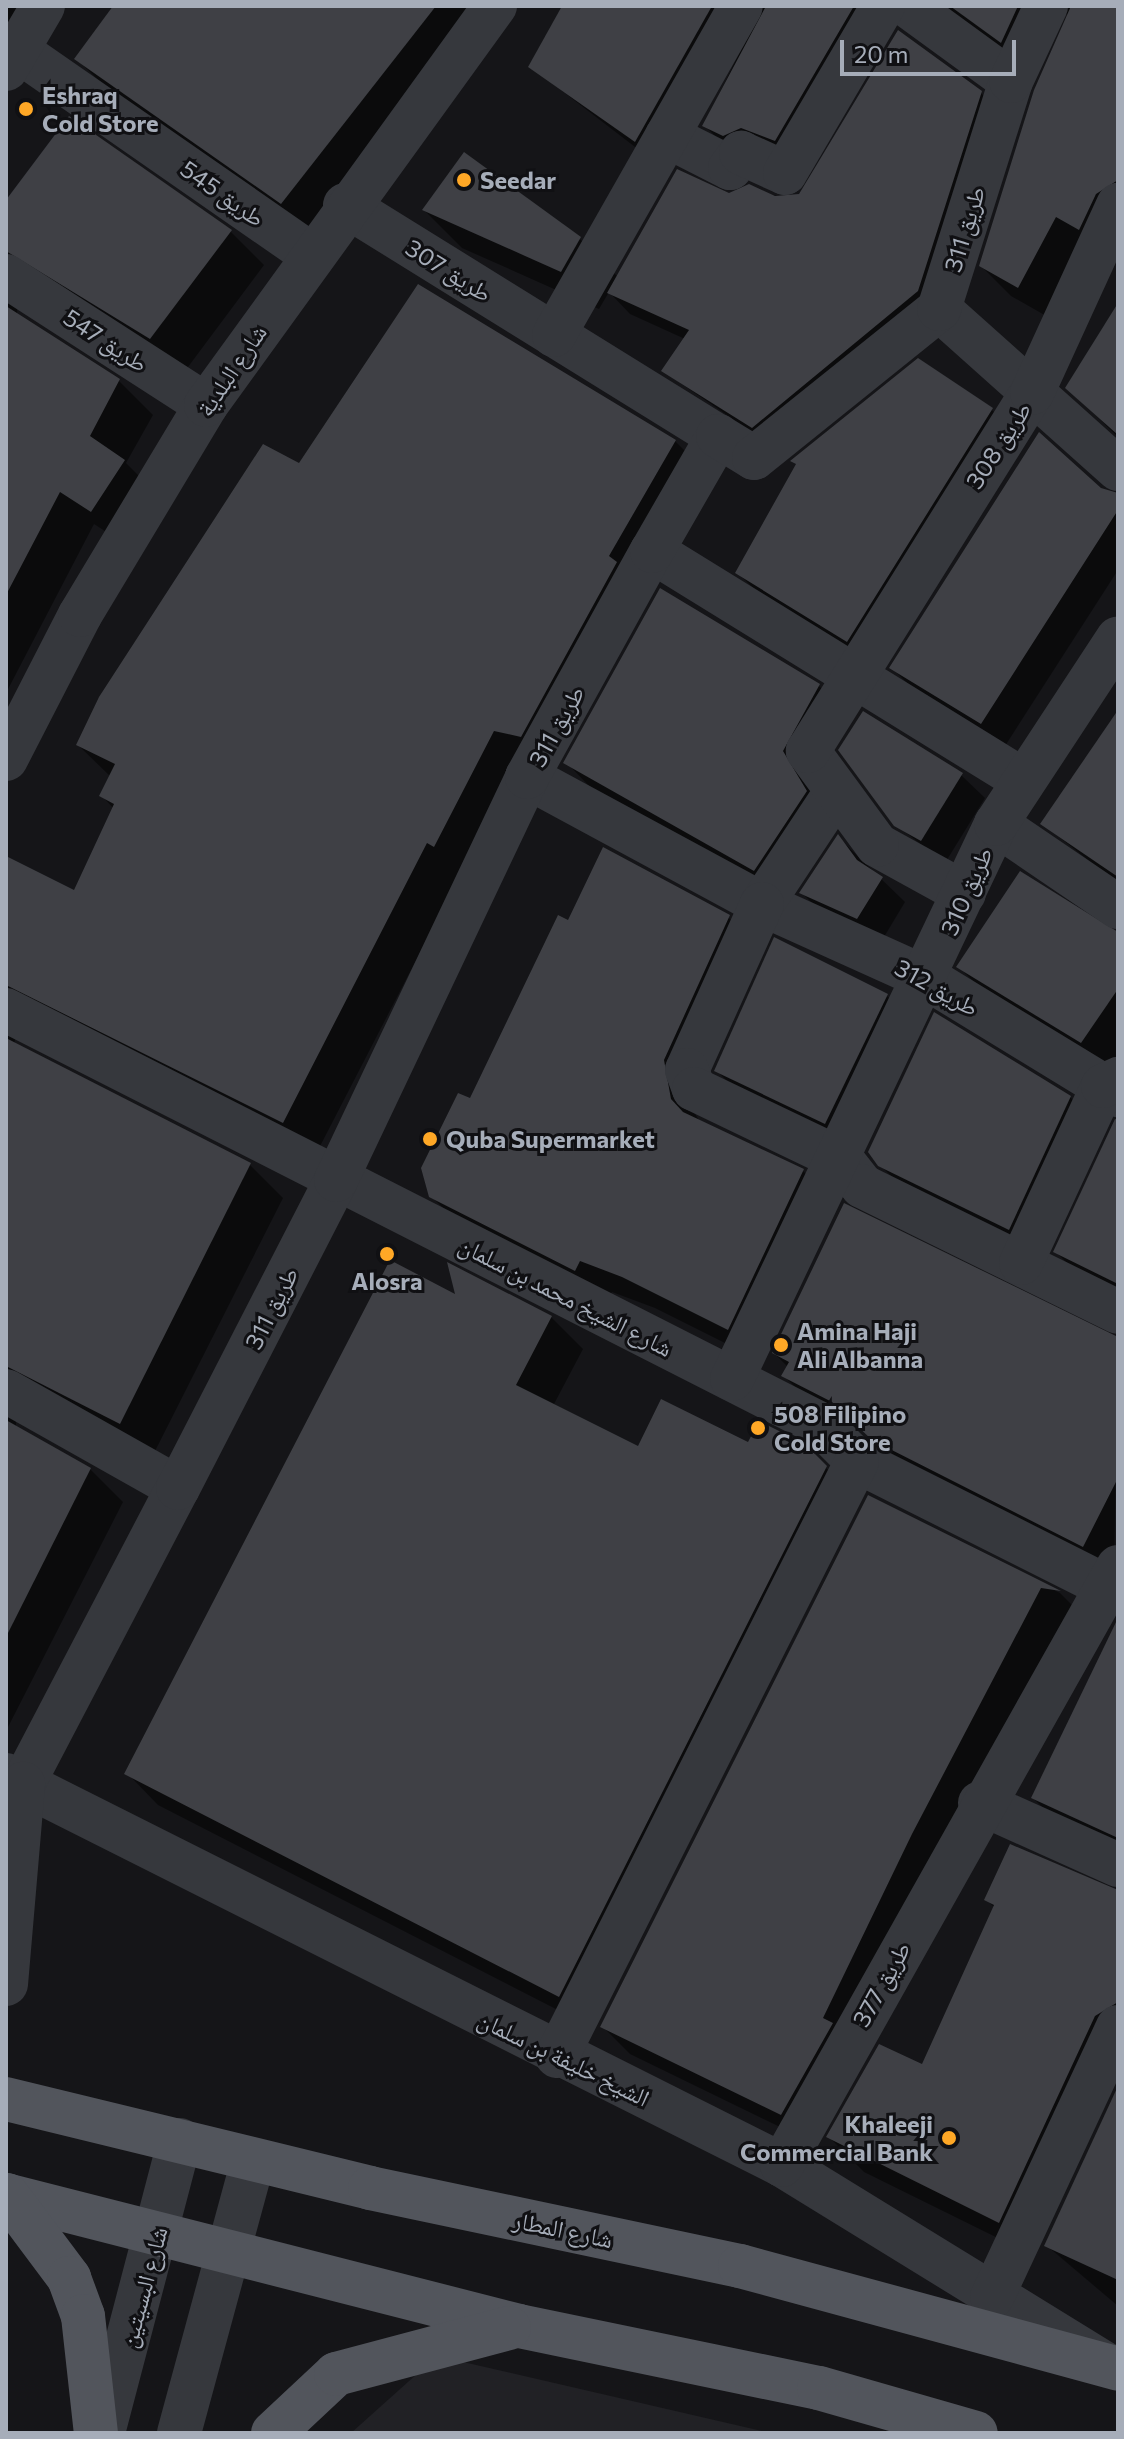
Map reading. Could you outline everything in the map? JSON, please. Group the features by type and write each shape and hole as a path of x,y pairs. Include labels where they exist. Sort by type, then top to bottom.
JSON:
{"main road":[{"name":"شارع المطار","path":"6,2099 253,2160 740,2266 1113,2367"},
{"path":"6,2195 519,2326 819,2388 976,2433"},
{"path":"6,2195 69,2278 83,2316 96,2433"},
{"path":"273,2433 336,2374 519,2326"}],"street":[{"path":"11,59 43,6"},
{"name":"شارع البلدية","path":"6,759 80,615 206,405 345,205 495,6"},
{"path":"554,335 741,6"},
{"path":"667,136 730,168 741,153 785,173 883,6"},
{"path":"908,6 1011,81"},
{"name":"طريق 311","path":"939,309 1011,81 1046,6"},
{"name":"طريق 545","path":"11,59 310,254"},
{"name":"طريق 307","path":"345,205 718,436"},
{"name":"طريق 308","path":"964,893 877,845 808,751 853,672 1032,393 1118,205"},
{"name":"طريق 547","path":"6,276 206,405"},
{"path":"718,436 754,458 939,309 1118,469"},
{"name":"طريق 311","path":"6,1984 12,1787 178,1488 336,1180 527,777 718,436"},
{"path":"652,551 853,672 1023,780"},
{"name":"طريق 310","path":"732,1379 842,1160 928,979 996,824 1023,780 1103,692 1118,638"},
{"name":"طريق 312","path":"527,777 762,904 928,979 1113,1087 1021,1263"},
{"path":"836,792 762,904 687,1070 694,1089 842,1160 862,1186 1118,1312"},
{"path":"996,824 1118,907"},
{"name":"شارع الشيخ محمد بن سلمان","path":"6,1010 820,1424 857,1461 1114,1582"},
{"path":"6,1391 178,1488"},
{"path":"557,2056 857,1461"},
{"name":"طريق 377","path":"782,2165 980,1803 1114,1582"},
{"name":"الشيخ خليفة بن سلمان","path":"12,1787 782,2165 992,2297 1113,2367"},
{"path":"980,1803 1118,1865"},
{"path":"992,2297 1118,2027"},
{"name":"شارع البسيتين","path":"103,2433 180,2140"},
{"path":"179,2433 253,2160"}],"shaded area":[{"path":"437,2356 771,2433 351,2433"}],"building":[{"path":"113,6 436,6 281,204 74,59"},
{"path":"562,6 712,6 635,142 528,67"},
{"path":"766,6 854,6 775,141 741,128 723,136 702,126"},
{"path":"950,6 1018,6 1001,43"},
{"path":"1071,6 1118,6 1118,180 1096,194 1079,230 1056,217 1018,288 979,266 1034,90"},
{"path":"898,30 982,91 918,291 752,428 661,371 689,330 607,293 677,169 729,193 749,184 775,196 799,194"},
{"path":"69,116 232,230 150,339 6,251 6,200"},
{"path":"464,152 581,237 561,272 422,210"},
{"path":"418,284 676,440 609,556 617,562 521,737 494,731 434,847 427,843 283,1123 6,985 6,856 74,890 114,804 99,796 115,764 76,745 99,697 263,444 299,463"},
{"path":"1118,303 1118,435 1065,388"},
{"path":"6,306 120,379 90,436 125,460 91,512 60,492 6,595"},
{"path":"918,358 993,408 847,642 735,573 796,464 790,461"},
{"path":"1039,432 1101,488 1118,493 1118,510 981,724 889,668"},
{"path":"660,588 820,684 783,751 807,791 754,871 563,763"},
{"path":"1118,710 1118,877 1040,824"},
{"path":"863,711 963,773 921,841 894,826 838,750"},
{"path":"838,834 857,860 883,877 857,919 799,893"},
{"path":"603,847 730,915 664,1060 671,1099 683,1112 804,1169 728,1330 622,1277 580,1261 575,1271 429,1197 421,1168 458,1093 470,1098 558,915 568,920"},
{"path":"1020,871 1118,932 1118,989 1081,1043 956,967"},
{"path":"774,937 888,994 825,1124 714,1071"},
{"path":"934,1012 1071,1096 1009,1230 878,1166 868,1152"},
{"path":"6,1038 251,1163 120,1424 6,1366"},
{"path":"1115,1119 1118,1120 1118,1284 1053,1252"},
{"path":"844,1203 1118,1337 1118,1478 1083,1547 872,1440 832,1402 781,1376 789,1362 772,1353"},
{"path":"390,1260 455,1294 447,1262 552,1316 516,1385 638,1446 661,1399 748,1442 759,1421 805,1444 827,1466 559,1997 124,1774"},
{"path":"6,1420 91,1468 6,1637"},
{"path":"868,1495 1061,1591 1041,1588 912,1834 823,2018 833,2023 781,2115 600,2027"},
{"path":"1118,1618 1118,1838 1031,1798"},
{"path":"1010,1844 1118,1890 1118,2002 1095,2016 999,2223 826,2137 879,2044 922,2064 994,1905 984,1900"},
{"path":"1118,2086 1118,2280 1044,2246"}],"place":[{"name":"Eshraq Cold Store","path":"26,109"},
{"name":"Seedar","path":"464,180"},
{"name":"Quba Supermarket","path":"430,1139"},
{"name":"Alosra","path":"387,1254"},
{"name":"Amina Haji Ali Albanna","path":"781,1345"},
{"name":"508 Filipino Cold Store","path":"758,1428"},
{"name":"Khaleeji Commercial Bank","path":"949,2138"}]}
